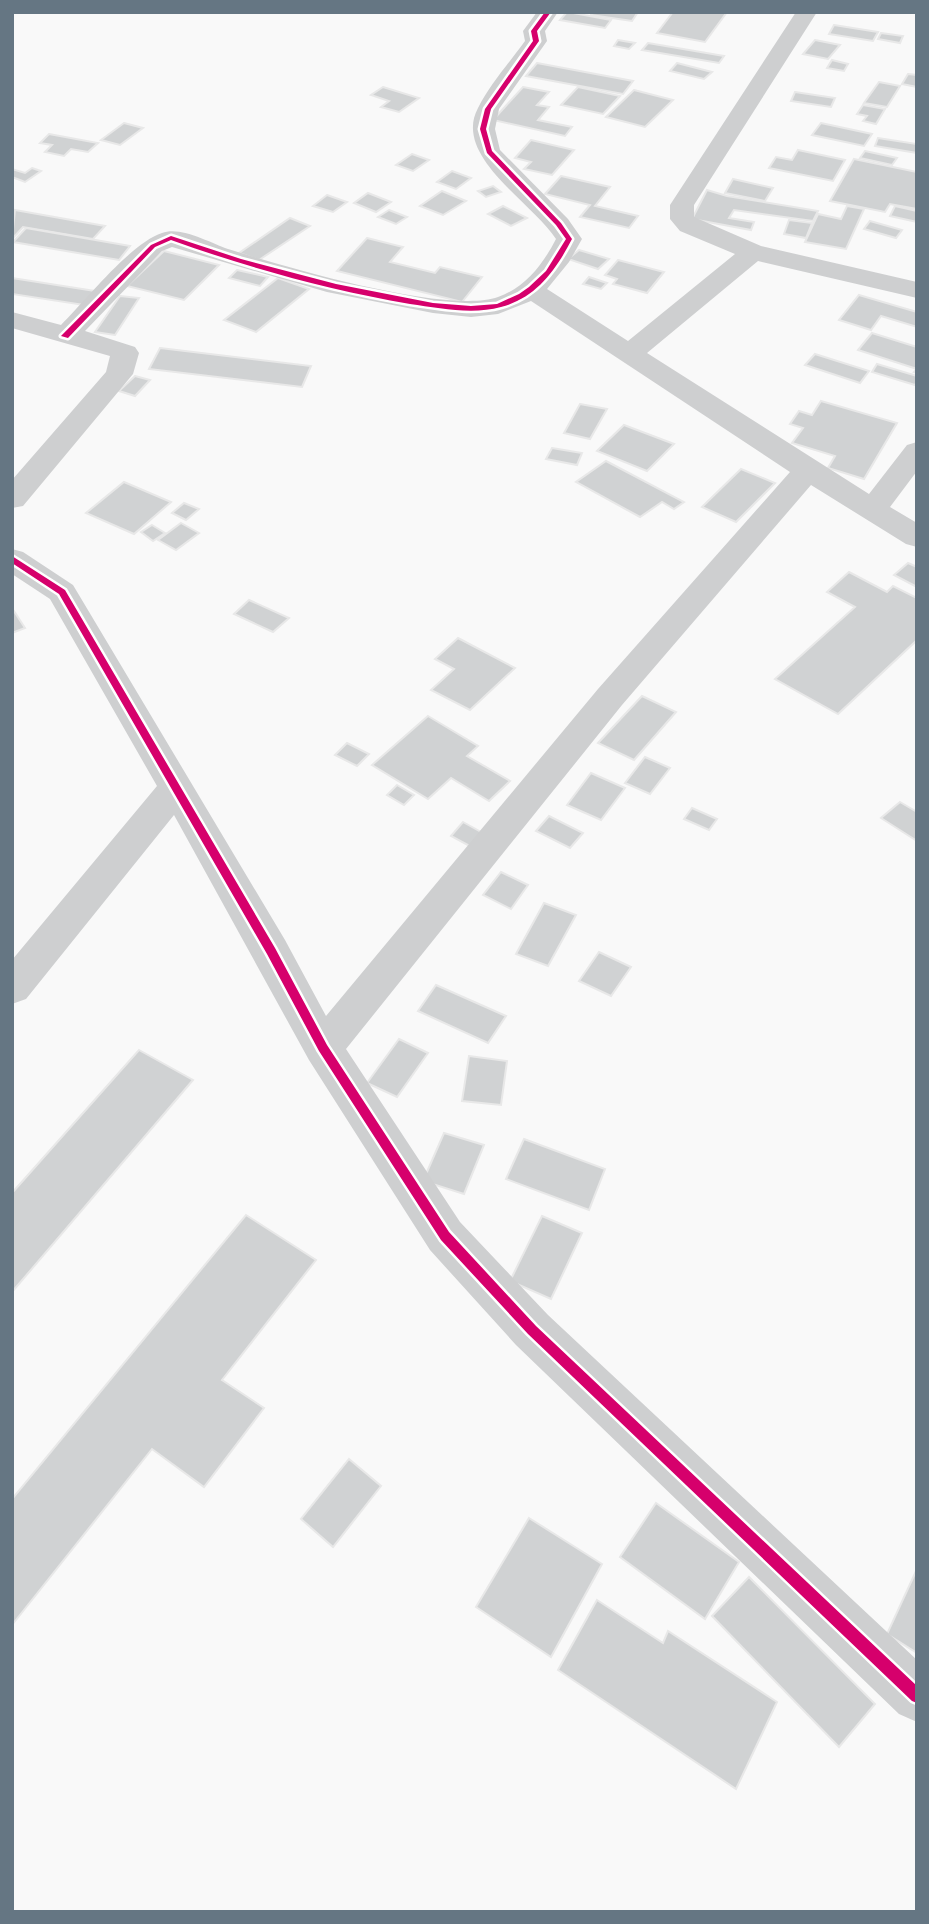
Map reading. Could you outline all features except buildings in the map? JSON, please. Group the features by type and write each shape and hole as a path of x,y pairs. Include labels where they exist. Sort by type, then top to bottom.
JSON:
{"street":[{"path":"65,336 153,246 170,238 197,248 351,288 439,307 471,310 496,306 533,291 561,255 569,239 559,224 489,152 483,129 488,109 536,41 534,31 548,12"},
{"path":"807,12 682,205 682,219 689,226 753,253 917,290"},
{"path":"629,354 753,253"},
{"path":"533,291 808,470 917,537"},
{"path":"12,320 111,346 125,353 119,374 12,499"},
{"path":"872,510 917,452"},
{"path":"323,1048 610,697 808,470"},
{"path":"12,559 62,593 271,951 323,1048 445,1236 532,1330 917,1696"},
{"path":"12,988 176,788"}],"cycle path":[{"path":"65,336 153,246 171,238 285,273 386,297 433,305 471,309 498,306 522,296 549,272 569,239 559,224 489,152 483,129 488,109 536,41 534,31 548,12"},
{"path":"12,559 62,592 271,951 323,1048 445,1236 532,1330 917,1696"}]}
